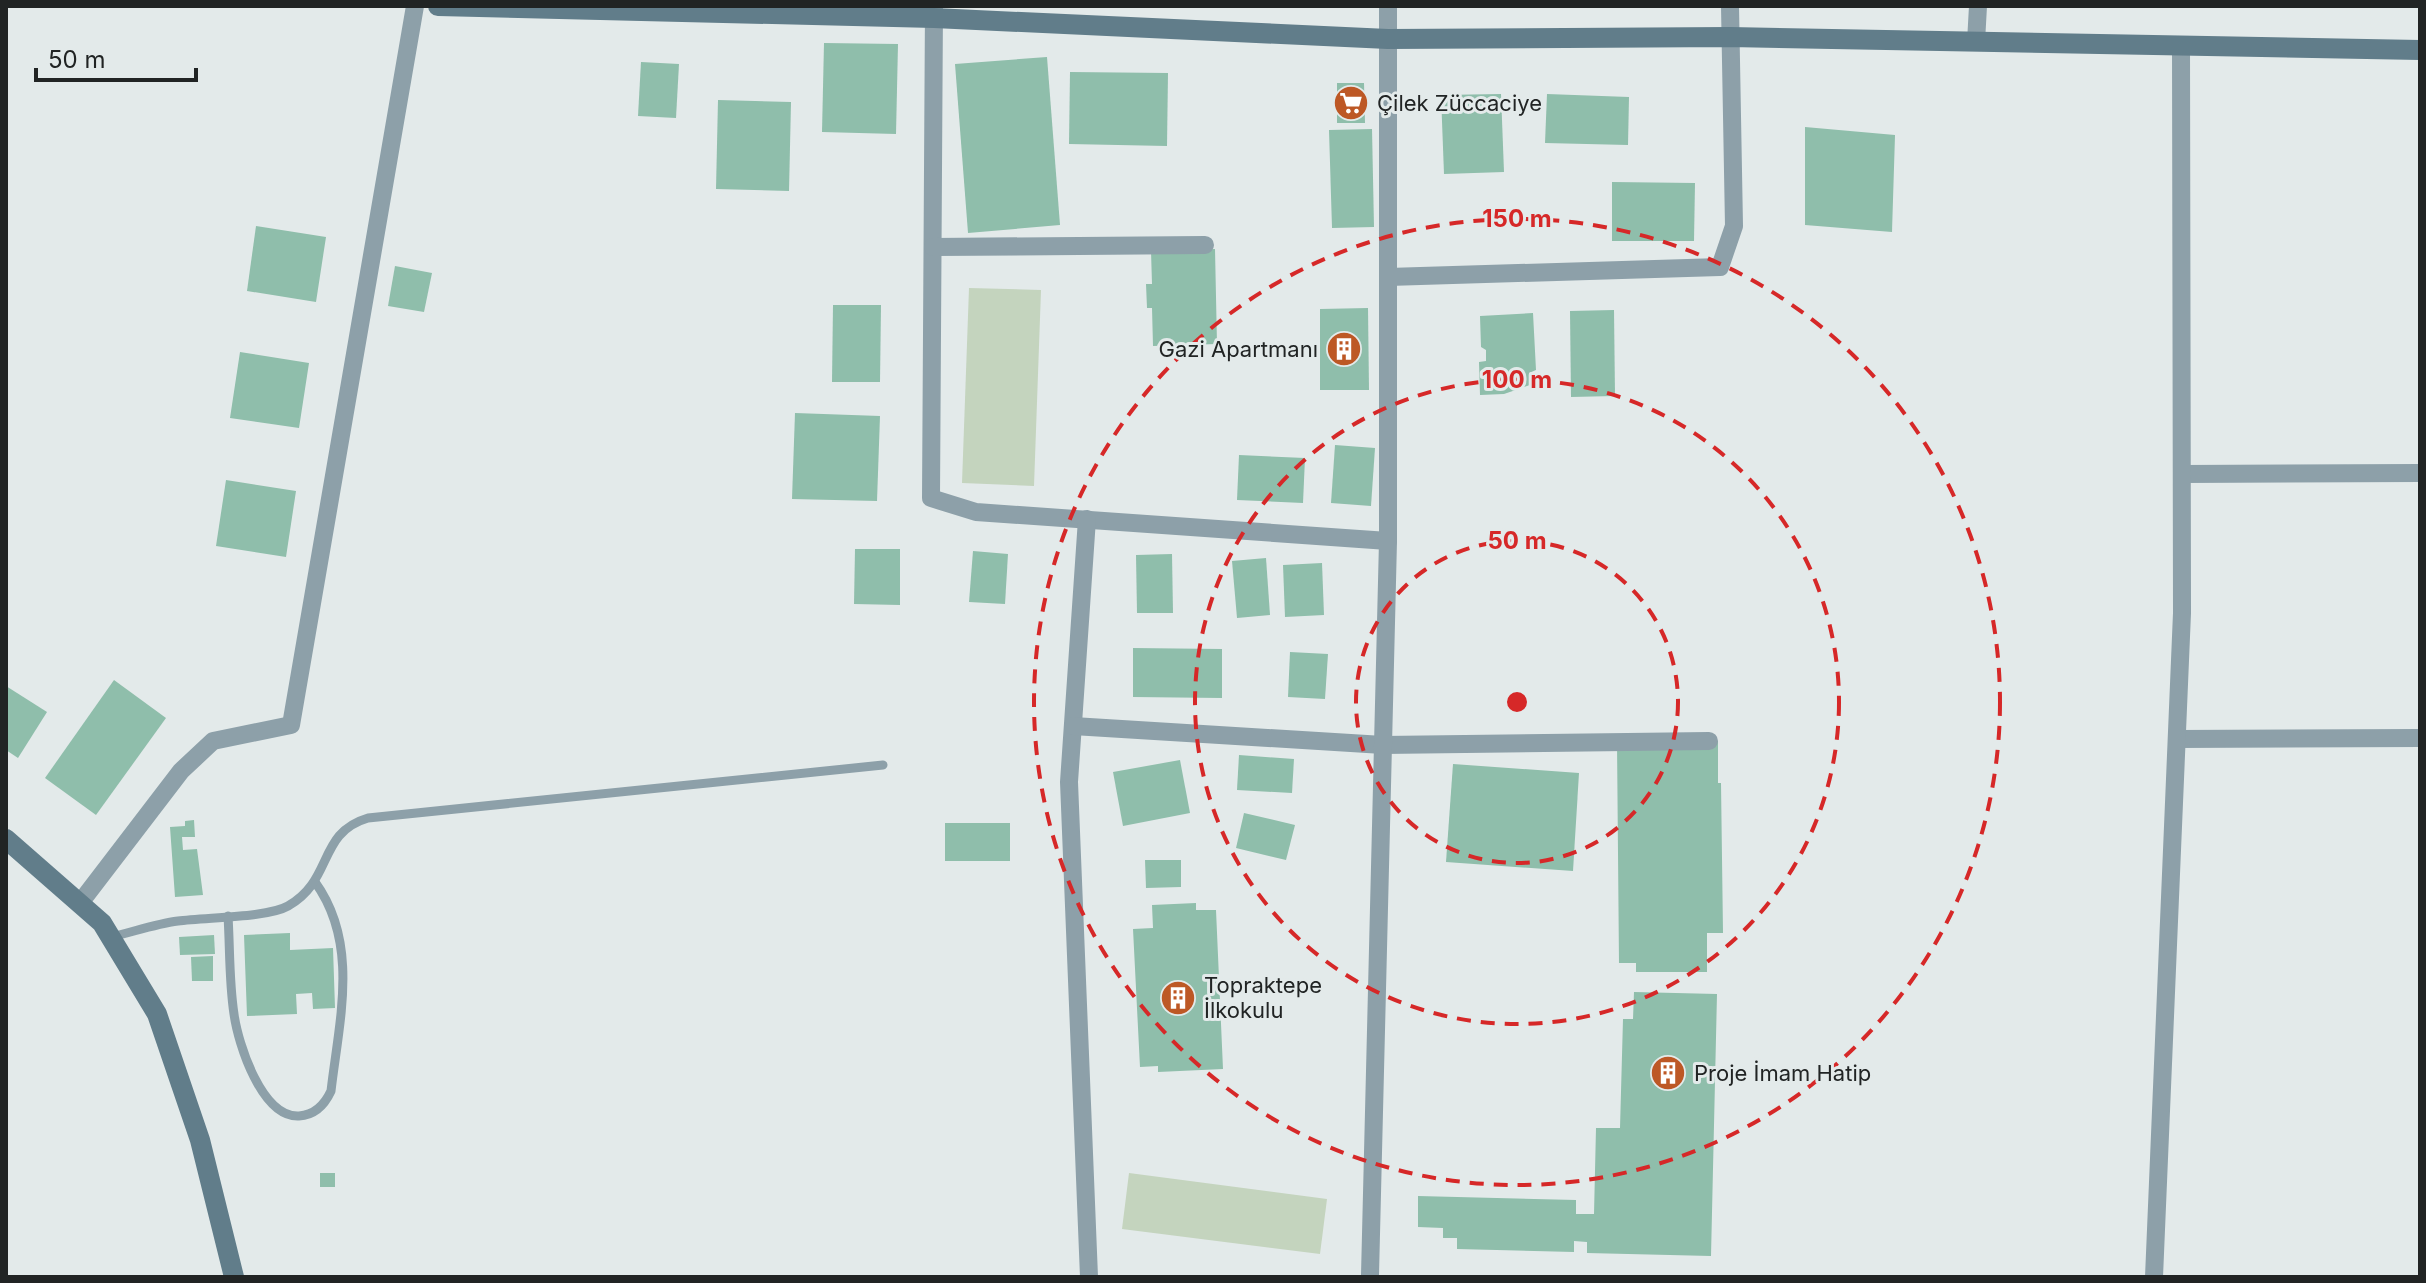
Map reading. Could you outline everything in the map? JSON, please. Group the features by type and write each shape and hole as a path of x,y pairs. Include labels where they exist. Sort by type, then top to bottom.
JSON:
{"main road":[{"path":"438,6 934,12 1388,39 1730,37 2420,50"},
{"path":"6,839 102,923 157,1014 200,1140 234,1277"}],"street":[{"path":"80,903 181,771 213,741 291,725 415,6"},
{"path":"1370,1275 1388,541 1388,6"},
{"path":"1388,277 1720,267 1734,226 1730,6"},
{"path":"1976,42 1978,6"},
{"path":"934,12 931,498 976,512 1388,541"},
{"path":"2154,1277 2182,613 2181,46"},
{"path":"933,247 1205,245"},
{"path":"2182,474 2420,473"},
{"path":"1087,519 1069,782 1089,1277"},
{"path":"1073,726 1383,745 1709,741"},
{"path":"2177,739 2420,738"}],"lane":[{"path":"111,937 174,921 279,910 298,900 315,882 327,859 330,844 338,834 368,818 883,765"},
{"path":"228,916 234,1015 246,1057 264,1094 275,1108 291,1115 308,1114 323,1105 331,1091 344,980 337,924 324,894 315,882"}],"green space":[{"path":"969,288 1041,290 1034,486 962,483"},
{"path":"1129,1173 1327,1199 1320,1254 1122,1229"}],"building":[{"path":"824,43 898,44 896,134 822,132"},
{"path":"1047,57 1060,225 968,233 955,64"},
{"path":"641,62 679,64 676,118 638,116"},
{"path":"1070,72 1168,73 1167,146 1069,144"},
{"name":"Çilek Züccaciye","path":"1337,83 1364,83 1365,123 1337,123"},
{"path":"1501,94 1504,172 1444,174 1441,95"},
{"path":"1547,94 1629,97 1628,145 1545,143"},
{"path":"718,100 791,102 789,191 716,189"},
{"path":"1805,127 1895,135 1892,232 1805,225"},
{"path":"1372,129 1374,227 1332,228 1329,130"},
{"path":"1612,182 1695,183 1694,241 1612,241"},
{"path":"256,226 326,237 316,302 247,291"},
{"path":"1215,249 1217,344 1153,346 1152,308 1147,308 1146,284 1152,284 1151,251"},
{"path":"395,266 432,273 424,312 388,306"},
{"path":"833,305 881,305 880,382 832,382"},
{"name":"Gazi Apartmanı","path":"1368,308 1369,390 1320,390 1320,309"},
{"path":"1614,310 1615,396 1571,397 1570,311"},
{"path":"1533,313 1536,370 1529,373 1530,385 1504,394 1480,395 1479,362 1486,361 1486,350 1481,347 1480,316"},
{"path":"240,352 309,363 299,428 230,418"},
{"path":"795,413 880,416 877,501 792,499"},
{"path":"1335,445 1375,448 1371,506 1331,503"},
{"path":"1239,455 1305,458 1303,503 1237,500"},
{"path":"226,480 296,491 286,557 216,546"},
{"path":"855,549 900,549 900,605 854,604"},
{"path":"973,551 1008,554 1005,604 969,602"},
{"path":"1172,554 1173,613 1137,613 1136,555"},
{"path":"1266,558 1270,615 1237,618 1232,561"},
{"path":"1322,563 1324,615 1285,617 1283,565"},
{"path":"1133,648 1222,649 1222,698 1133,697"},
{"path":"1290,652 1328,654 1325,699 1288,697"},
{"path":"114,680 166,718 96,815 45,778"},
{"path":"6,686 47,712 18,758 6,750"},
{"path":"1718,741 1723,933 1707,933 1707,972 1636,972 1636,963 1619,963 1617,742"},
{"path":"1239,755 1294,759 1292,793 1237,790"},
{"path":"1180,760 1190,813 1123,826 1113,772"},
{"path":"1453,764 1579,773 1573,871 1446,862"},
{"path":"1244,813 1295,825 1286,860 1236,848"},
{"path":"194,820 195,837 182,837 183,850 197,849 203,895 175,897 170,827 185,826 185,821"},
{"path":"945,823 1010,823 1010,861 945,861"},
{"path":"1145,860 1181,860 1181,887 1146,888"},
{"name":"Topraktepe İlkokulu","path":"1196,903 1196,910 1216,910 1223,1069 1158,1072 1158,1066 1140,1067 1133,929 1153,928 1152,905"},
{"path":"290,933 290,950 333,948 335,1008 313,1009 312,993 296,994 297,1014 247,1016 244,935"},
{"path":"214,935 215,954 180,955 179,937"},
{"path":"213,956 213,981 192,981 191,957"},
{"name":"Proje İmam Hatip","path":"1634,992 1717,994 1711,1256 1587,1253 1587,1242 1574,1241 1574,1252 1457,1249 1457,1238 1443,1238 1443,1228 1418,1227 1418,1196 1576,1200 1576,1214 1594,1214 1596,1128 1620,1128 1623,1019 1633,1019"},
{"path":"320,1173 335,1173 335,1187 320,1187"}],"place":[{"name":"Çilek Züccaciye","path":"1351,103"},
{"name":"Gazi Apartmanı","path":"1344,349"},
{"name":"Topraktepe İlkokulu","path":"1178,998"},
{"name":"Proje İmam Hatip","path":"1668,1073"}]}
